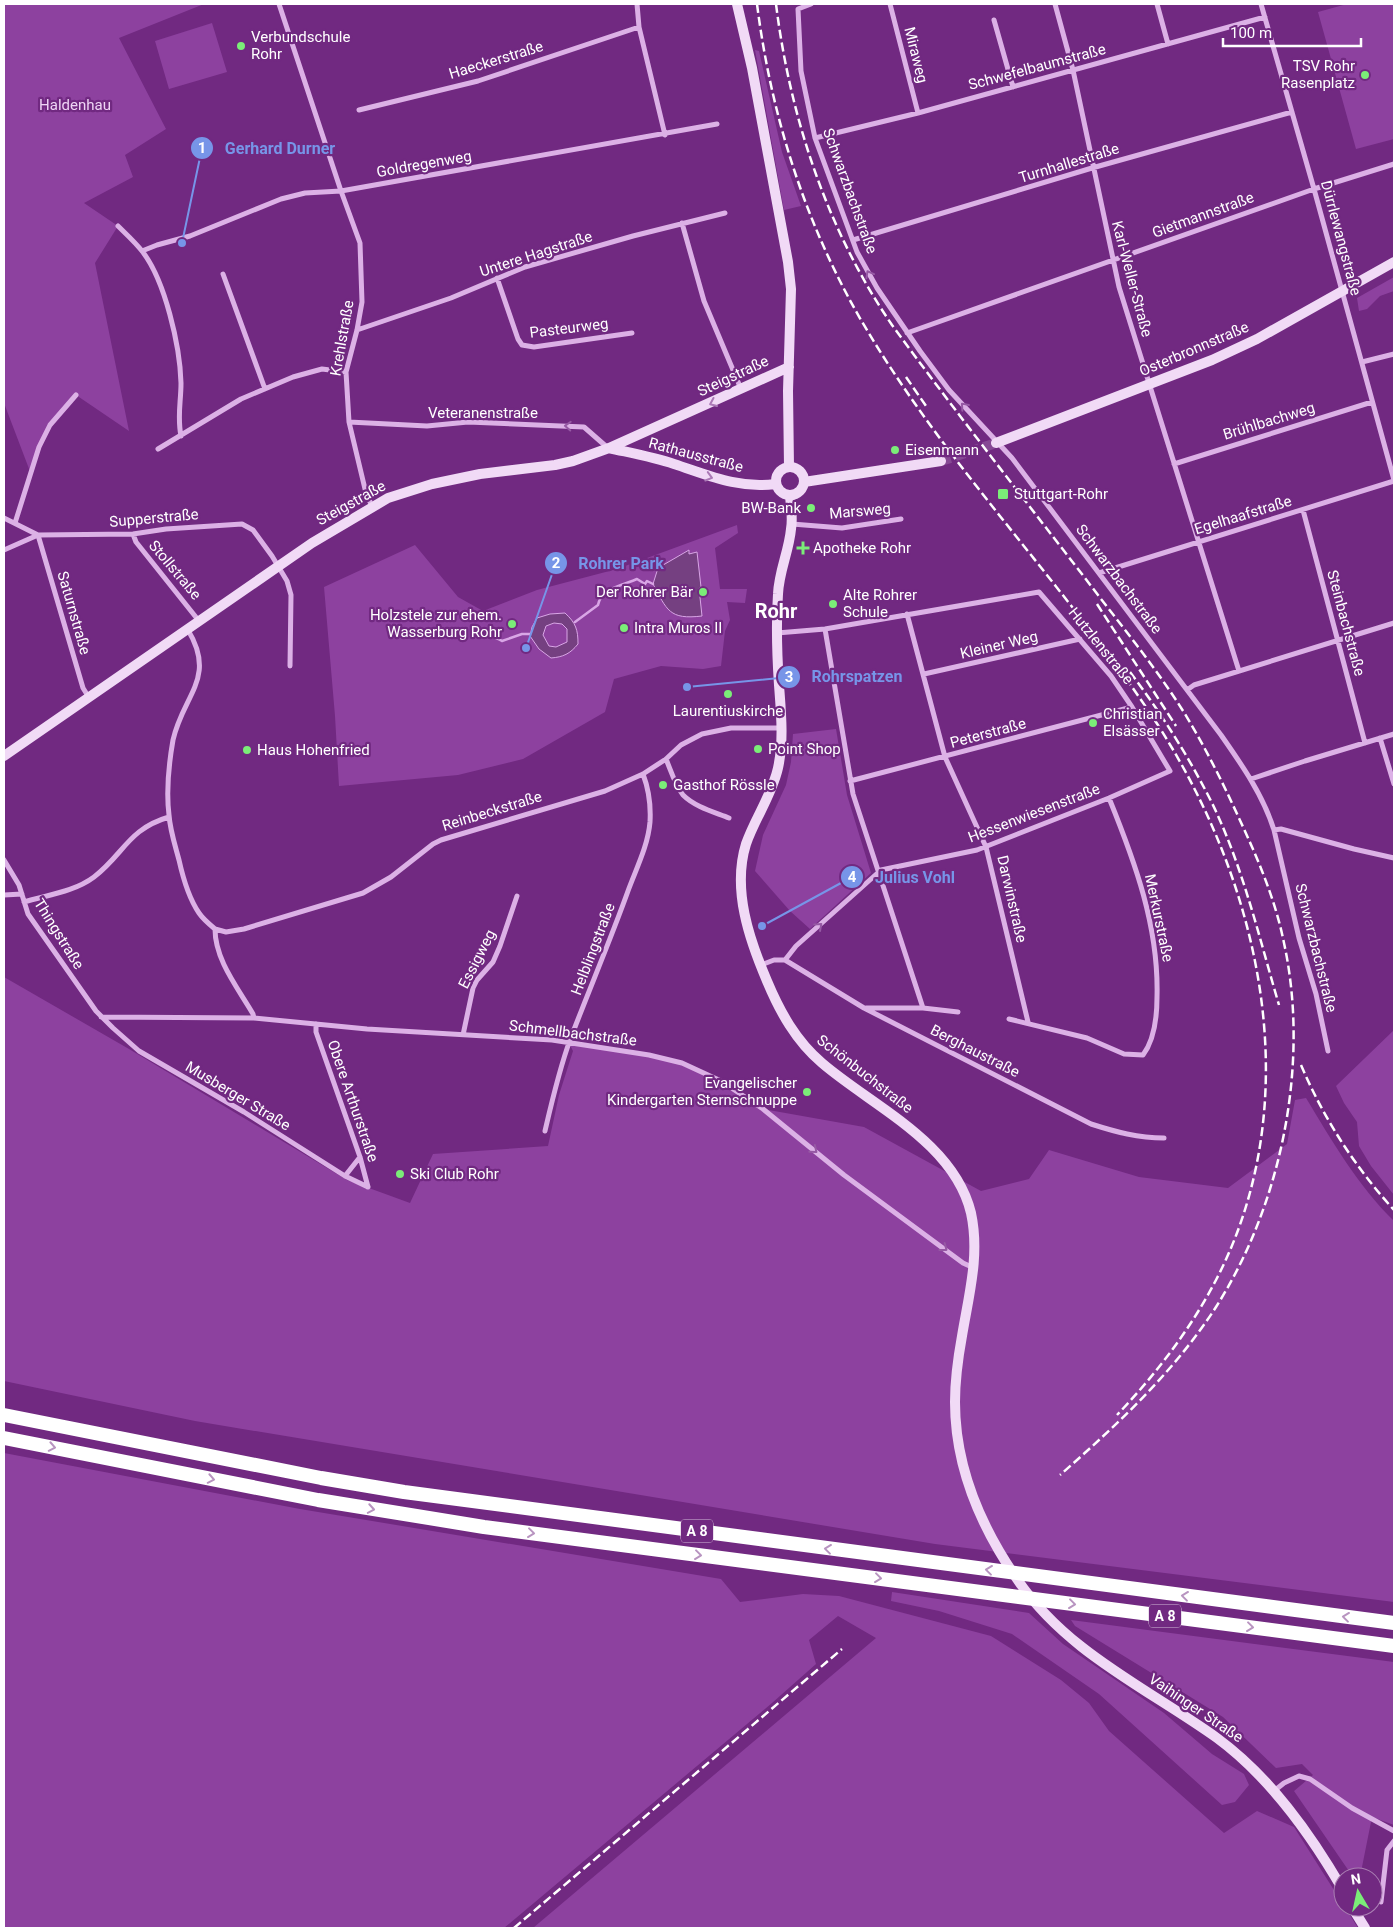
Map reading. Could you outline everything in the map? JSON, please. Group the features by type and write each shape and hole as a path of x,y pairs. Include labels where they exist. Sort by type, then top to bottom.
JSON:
{"highway":[{"name":"A 8","path":"4,1415 321,1478 404,1492 1394,1623"},
{"name":"A 8","path":"4,1438 318,1500 484,1527 1394,1646"}],"main road":[{"path":"737,4 752,68 788,262 791,289 788,367 789,467"},
{"name":"Osterbronnstraße","path":"996,443 1212,360 1257,338 1394,262"},
{"name":"Steigstraße","path":"4,756 278,566 334,529 388,498 405,491 480,474 555,466 609,448 742,390 788,367"},
{"path":"634,436 636,454"},
{"name":"Rathausstraße","path":"609,448 674,464 727,482 760,486 775,484"},
{"path":"804,482 942,461"},
{"path":"789,467 799,470 803,475 804,482 800,491 790,496 780,492 775,484 778,472 789,467"},
{"name":"Schönbuchstraße","path":"790,496 792,524 780,578 777,634 781,728 778,768 772,787 746,846 740,883 743,906 760,965 782,1015 804,1046 821,1062 886,1109 940,1156 954,1176 967,1201 971,1213 976,1247 975,1268 957,1370 955,1411 958,1441 966,1476 972,1496 990,1536"},
{"name":"Vaihinger Straße","path":"990,1536 1006,1564 1026,1591 1048,1617 1071,1638 1105,1665 1216,1738 1250,1766 1309,1836 1333,1874"},
{"path":"1358,1917 1365,1928"}],"street":[{"name":"Krehlstraße","path":"279,4 360,243 362,302 346,372 349,422 365,489 372,507"},
{"path":"637,4 639,27 665,135"},
{"name":"Schwarzbachstraße","path":"811,4 798,8 800,71 815,138 857,252 877,288 949,390 996,443 1012,458 1187,690 1251,779 1270,817 1274,830 1299,938 1316,994 1328,1051"},
{"name":"Miraweg","path":"890,4 918,113"},
{"name":"Karl-Weller-Straße","path":"1055,4 1073,70 1112,261 1239,671"},
{"path":"1158,4 1168,44"},
{"name":"Dürrlewangstraße","path":"1261,4 1343,291 1394,480"},
{"name":"Schwefelbaumstraße","path":"815,138 918,113 1265,18"},
{"path":"994,20 1013,87"},
{"name":"Haeckerstraße","path":"359,110 478,81 639,27"},
{"name":"Turnhallestraße","path":"853,240 1092,168 1292,112"},
{"name":"Goldregenweg","path":"142,251 190,236 281,200 305,193 341,191 665,135 717,124"},
{"name":"Gietmannstraße","path":"907,333 1314,189 1394,164"},
{"name":"Untere Hagstraße","path":"357,330 451,298 525,268 682,223 726,213"},
{"path":"682,223 704,301 742,390"},
{"path":"118,226 142,251 164,295 174,335 181,382 178,420 181,436"},
{"path":"223,274 265,389"},
{"name":"Pasteurweg","path":"497,278 522,346 534,347 632,333"},
{"path":"1362,362 1394,354"},
{"path":"158,449 242,399 293,377 322,369 346,372"},
{"path":"15,523 39,447 50,425 76,395"},
{"name":"Brühlbachweg","path":"1174,464 1372,402"},
{"name":"Veteranenstraße","path":"349,422 427,426 468,422 584,427 609,448"},
{"name":"Egelhaafstraße","path":"1099,573 1394,480"},
{"name":"Steinbachstraße","path":"1303,510 1365,743"},
{"name":"Supperstraße","path":"4,518 38,535 133,534 166,528 242,524 253,530 287,581 291,595 290,666"},
{"name":"Marsweg","path":"792,524 842,528 901,520"},
{"name":"Stollstraße","path":"133,534 136,542 199,620"},
{"path":"4,550 38,535"},
{"name":"Saturnstraße","path":"38,535 83,688 88,696"},
{"name":"Hutzlenstraße","path":"907,614 1039,592 1111,676 1170,771"},
{"path":"777,634 825,629 907,614"},
{"name":"Darwinstraße","path":"907,614 945,757 986,847 1028,1022"},
{"path":"1187,690 1194,685 1394,623"},
{"path":"187,629 196,648 200,666 199,678 179,722 174,740 168,793 169,817 182,876 190,897 199,914 215,929 215,942 220,956 254,1018"},
{"path":"825,629 853,794 923,1008"},
{"name":"Kleiner Weg","path":"924,674 1080,639"},
{"name":"Peterstraße","path":"850,781 1132,707"},
{"name":"Reinbeckstraße","path":"215,929 226,932 244,929 363,893 391,877 432,844 605,791 643,774 666,759 681,746 702,734 731,728 781,728"},
{"path":"1251,779 1277,769 1394,734"},
{"path":"1380,738 1394,784"},
{"path":"666,759 683,795 696,804 729,818"},
{"name":"Hessenwiesenstraße","path":"785,960 796,946 881,870 986,847 1109,798 1170,771"},
{"name":"Helblingstraße","path":"545,1132 553,1095 569,1043 645,847 650,824 650,803 649,788 643,774"},
{"name":"Merkurstraße","path":"1009,1019 1028,1022 1087,1038 1124,1054 1143,1055 1149,1047 1157,1012 1157,966 1154,945 1146,901 1131,854 1109,798"},
{"path":"24,902 84,883 94,876 141,829 169,817"},
{"path":"1274,830 1281,829 1394,858"},
{"name":"Thingstraße","path":"4,860 19,885 28,914 101,1017"},
{"path":"4,896 22,894"},
{"name":"Essigweg","path":"463,1035 473,988 477,980 493,962 517,896"},
{"path":"760,965 774,960 785,960"},
{"name":"Berghaustraße","path":"785,960 864,1008 1091,1124 1117,1133 1141,1138 1164,1138"},
{"path":"864,1008 923,1008 958,1012"},
{"name":"Schmellbachstraße","path":"101,1017 254,1018 463,1035 552,1040 649,1055 682,1063 721,1081 776,1120 844,1175 963,1263 975,1268"},
{"name":"Musberger Straße","path":"101,1017 139,1051 244,1112 345,1176 368,1186"},
{"name":"Obere Arthurstraße","path":"316,1024 316,1032 360,1157 368,1186"},
{"path":"345,1176 360,1157"},
{"path":"1273,1791 1299,1776 1310,1779 1352,1808 1394,1831"},
{"path":"1383,1885 1387,1850 1394,1841"}],"green space":[{"name":"Haldenhau","path":"4,4 204,4 119,38 166,129 125,155 133,177 84,203 118,226 95,263 129,431 76,395 50,425 31,474 4,403"},
{"name":"TSV Rohr Rasenplatz","path":"1347,4 1394,4 1394,139 1356,149 1318,12"},
{"path":"212,23 227,72 169,89 155,41"},
{"path":"755,50 759,51 782,152 801,206 784,210"},
{"path":"1394,277 1394,291 1380,296 1367,309 1359,311 1357,298"},
{"path":"737,525 738,533 715,548 720,589 747,589 745,603 727,602 730,620 725,631 721,666 703,669 661,666 614,679 605,712 523,759 458,775 339,786 324,587 415,545 458,597 483,611 537,590 617,569"},
{"path":"836,729 847,795 871,873 810,929 790,911 755,871 763,835 786,785 791,762 793,734"},
{"path":"4,977 129,1049 347,1180 410,1203 433,1154 548,1146 559,1095 573,1051 569,1043 649,1055 701,1070 763,1109 864,1127 981,1191 1029,1179 1049,1150 1139,1177 1228,1188 1287,1144 1295,1100 1306,1098 1357,1178 1394,1221 1394,1602 935,1544 195,1421 4,1381"},
{"path":"1394,1030 1394,1195 1371,1166 1359,1146 1357,1122 1344,1103 1336,1086"},
{"path":"4,1453 300,1509 721,1579 740,1602 803,1594 839,1596 991,1636 1061,1680 1089,1703 1109,1731 1224,1833 1257,1811 1294,1827 1333,1889 1333,1917 1351,1917 1358,1928 533,1928 876,1638 838,1616 809,1640 816,1664 504,1928 4,1928"},
{"path":"892,1592 1029,1613 1063,1644 1164,1713 1212,1754 1244,1774 1249,1785 1235,1802 1222,1805 1099,1694 1012,1634 939,1611 891,1601"},
{"path":"1071,1620 1394,1662 1394,1825 1372,1817 1362,1867 1346,1867 1294,1791 1313,1775 1302,1764 1276,1768 1223,1717 1075,1626"}],"shaded area":[{"path":"689,550 689,554 697,552 702,616 682,616 670,611 653,584 658,568"},
{"path":"565,613 574,624 578,639 578,644 569,653 551,658 539,649 530,636 537,618 550,614","holes":["554,623 562,624 567,629 567,642 556,647 549,646 543,635 546,626"]}],"waterway":[{"path":"575,622 598,605 600,599 614,588 637,579 645,584 647,581 653,584"},
{"path":"475,632 502,641 522,634 530,634"}],"tunnel":[{"path":"941,461 996,443"}],"railway":[{"path":"757,4 771,87 793,167 807,207 841,283 893,372 928,422 964,471 1078,614 1150,713 1188,777 1220,845 1244,916 1260,989 1266,1063 1261,1137 1245,1210 1216,1280 1184,1334 1145,1384 1117,1415"},
{"path":"776,4 782,46 802,130 830,211 848,251 892,325 1162,679 1185,714 1219,777 1252,847 1265,878 1284,943 1291,989 1294,1036 1291,1083 1284,1131 1273,1178 1258,1223 1239,1266 1216,1307 1182,1354 1124,1417 1060,1475"},
{"path":"906,377 926,406"},
{"path":"1097,604 1176,726"},
{"path":"1130,672 1164,719 1184,752 1223,827 1250,902 1279,1005"},
{"path":"1301,1065 1330,1123 1342,1142 1366,1177 1394,1210"},
{"path":"514,1928 842,1649"}],"place":[{"name":"Verbundschule Rohr","path":"241,46"},
{"name":"TSV Rohr Rasenplatz","path":"1365,75"},
{"name":"Gerhard Durner","path":"182,243"},
{"name":"Eisenmann","path":"895,450"},
{"name":"Stuttgart-Rohr","path":"1003,494"},
{"name":"BW-Bank","path":"811,508"},
{"name":"Apotheke Rohr","path":"803,548"},
{"name":"Der Rohrer Bär","path":"703,592"},
{"name":"Alte Rohrer Schule","path":"833,604"},
{"name":"Holzstele zur ehem. Wasserburg Rohr","path":"512,624"},
{"name":"Intra Muros II","path":"624,628"},
{"name":"Rohrer Park","path":"526,648"},
{"name":"Rohrspatzen","path":"687,687"},
{"name":"Laurentiuskirche","path":"728,694"},
{"name":"Christian Elsässer","path":"1093,723"},
{"name":"Point Shop","path":"758,749"},
{"name":"Haus Hohenfried","path":"247,750"},
{"name":"Gasthof Rössle","path":"663,785"},
{"name":"Julius Vohl","path":"762,926"},
{"name":"Evangelischer Kindergarten Sternschnuppe","path":"807,1092"},
{"name":"Ski Club Rohr","path":"400,1174"}],"district":[{"name":"Rohr","path":"776,611"}]}
